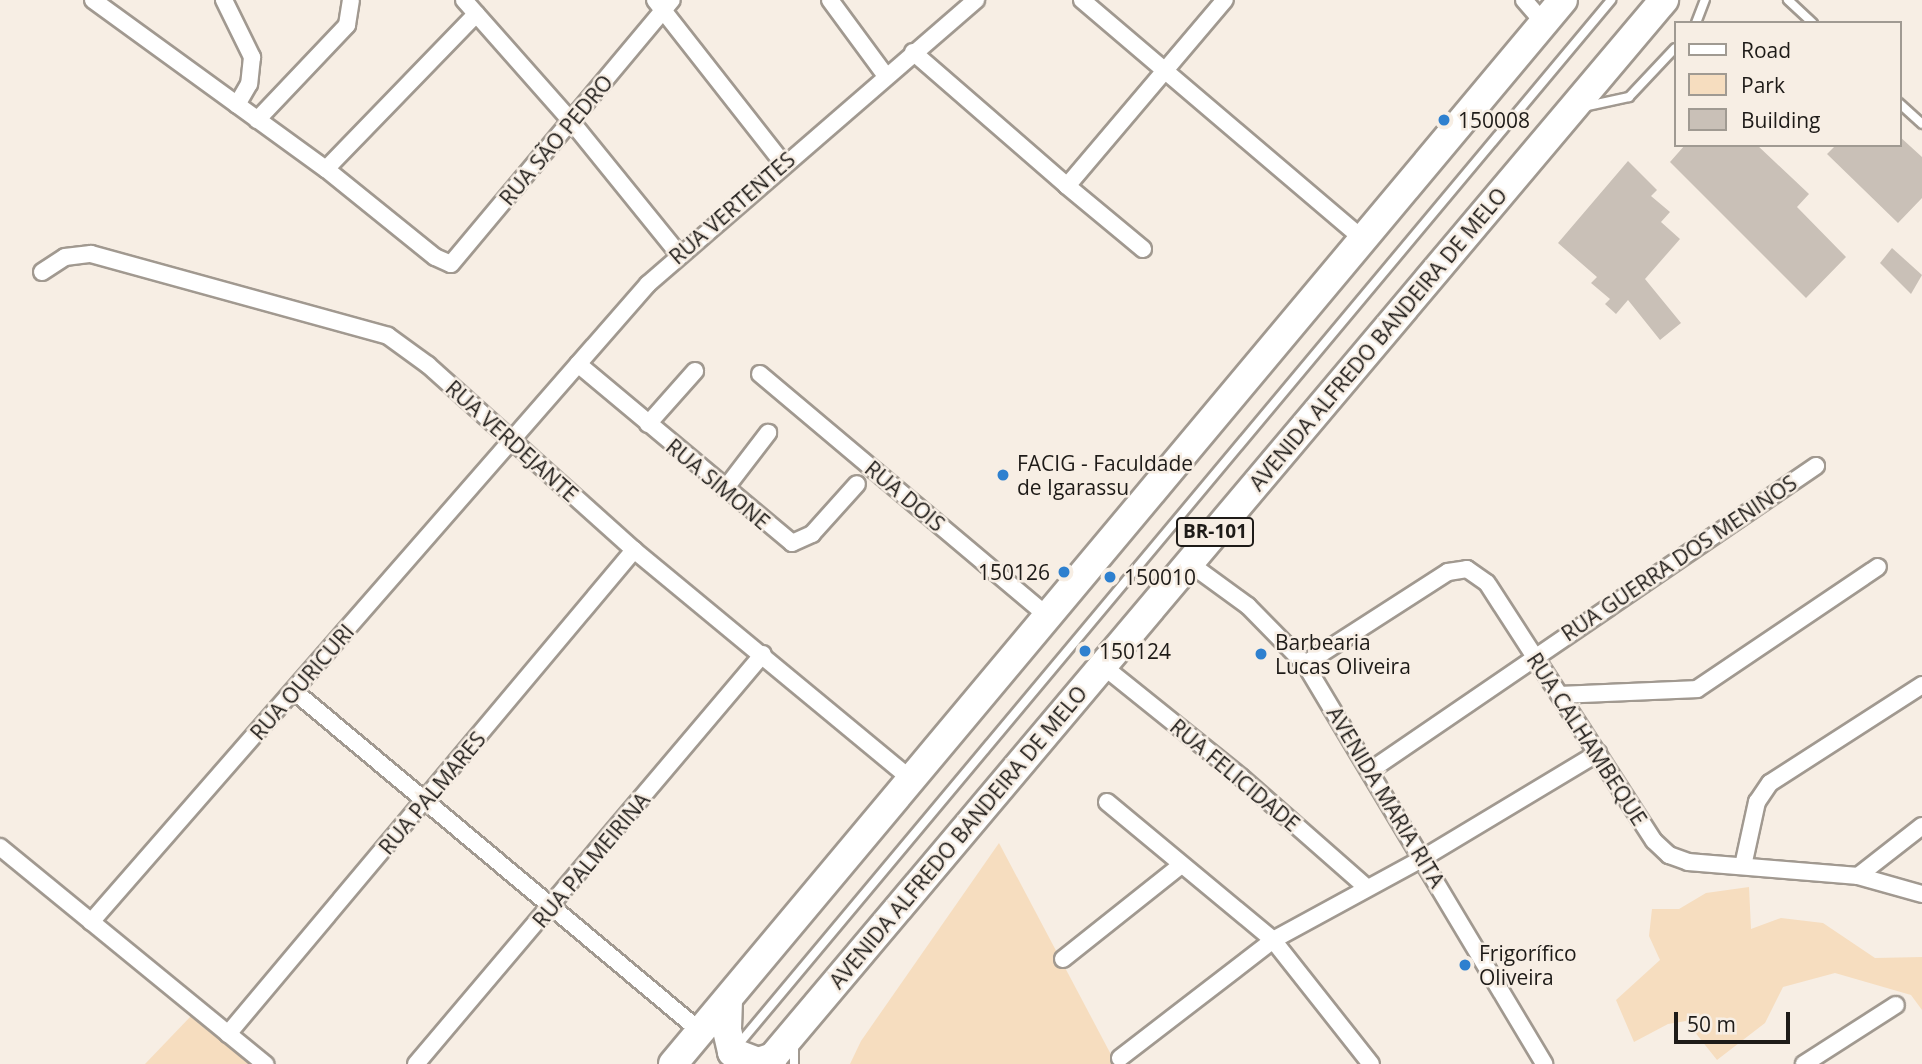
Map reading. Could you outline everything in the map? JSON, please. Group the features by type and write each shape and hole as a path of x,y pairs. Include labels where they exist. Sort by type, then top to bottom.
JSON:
{"highway":[{"path":"673,1064 1365,242 1563,0"},
{"name":"AVENIDA ALFREDO BANDEIRA DE MELO","path":"778,1062 794,1031 1664,0"},
{"path":"728,1000 727,1058 778,1062"}],"street":[{"path":"93,0 326,169 476,14"},
{"path":"224,0 252,57 249,84 237,105"},
{"path":"257,120 347,25 351,0"},
{"path":"464,0 571,121 678,253"},
{"path":"830,0 886,76"},
{"name":"RUA VERTENTES","path":"510,440 678,253 976,0"},
{"path":"1082,0 1365,242"},
{"path":"1067,186 1225,0"},
{"path":"1524,0 1544,23"},
{"path":"664,3 783,163"},
{"name":"RUA SÃO PEDRO","path":"326,169 435,257 455,262 664,3"},
{"path":"913,52 1143,249"},
{"name":"RUA VERDEJANTE","path":"42,272 65,257 91,254 380,333 428,365 634,550 763,654 913,781"},
{"name":"RUA SIMONE","path":"578,364 783,539 800,542 857,484"},
{"path":"648,424 695,371"},
{"name":"RUA DOIS","path":"760,374 1049,617"},
{"path":"725,489 768,433"},
{"name":"RUA OURICURI","path":"91,922 510,440"},
{"name":"RUA GUERRA DOS MENINOS","path":"1371,771 1533,657 1816,466"},
{"name":"RUA PALMARES","path":"228,1034 634,550"},
{"name":"AVENIDA MARIA RITA","path":"1189,563 1248,606 1305,664 1424,858 1544,1064"},
{"path":"1561,695 1697,690 1878,567"},
{"name":"RUA CALHAMBEQUE","path":"1305,664 1448,572 1460,569 1487,583 1662,850 1688,862 1858,876 1922,894"},
{"name":"RUA PALMEIRINA","path":"416,1064 551,908 763,654"},
{"name":"RUA FELICIDADE","path":"1103,666 1241,777 1365,886"},
{"path":"1743,866 1757,802 1770,783 1922,685"},
{"path":"294,691 700,1031"},
{"path":"1120,1058 1273,940 1365,886 1424,858 1598,753"},
{"path":"1107,802 1180,866 1273,940 1371,1064"},
{"path":"1858,876 1922,826"},
{"path":"0,847 265,1064"},
{"path":"1063,960 1180,866"},
{"path":"1804,1064 1896,1005"}],"lane":[{"path":"727,1058 1611,0"},
{"path":"1697,21 1705,0"},
{"path":"1788,0 1811,21"},
{"path":"1573,108 1629,97 1674,49"},
{"path":"1901,105 1922,124"}],"green space":[{"path":"999,843 1116,1064 850,1064 861,1041"},
{"path":"1749,887 1751,929 1781,918 1823,923 1875,958 1922,957 1922,1010 1911,995 1835,973 1783,987 1765,1023 1717,1060 1686,1021 1668,1024 1634,1042 1616,1000 1660,960 1649,936 1652,909 1679,909 1706,893"},
{"path":"191,1016 249,1064 145,1064"}],"building":[{"path":"1901,138 1922,157 1922,198 1898,223 1827,154 1834,147 1901,147"},
{"path":"1683,147 1759,147 1809,194 1797,207 1846,257 1806,298 1670,162"},
{"path":"1628,161 1657,190 1651,196 1670,212 1661,222 1680,239 1645,279 1681,323 1660,340 1628,300 1616,314 1605,304 1610,299 1591,283 1597,277 1558,243"},
{"path":"1892,248 1922,275 1911,294 1880,263"}],"place":[{"name":"150008","path":"1444,120"},
{"name":"FACIG - Faculdade de Igarassu","path":"1003,475"},
{"name":"150126","path":"1064,572"},
{"name":"150010","path":"1110,577"},
{"name":"150124","path":"1085,651"},
{"name":"Barbearia Lucas Oliveira","path":"1261,654"},
{"name":"Frigorífico Oliveira","path":"1465,965"}]}
